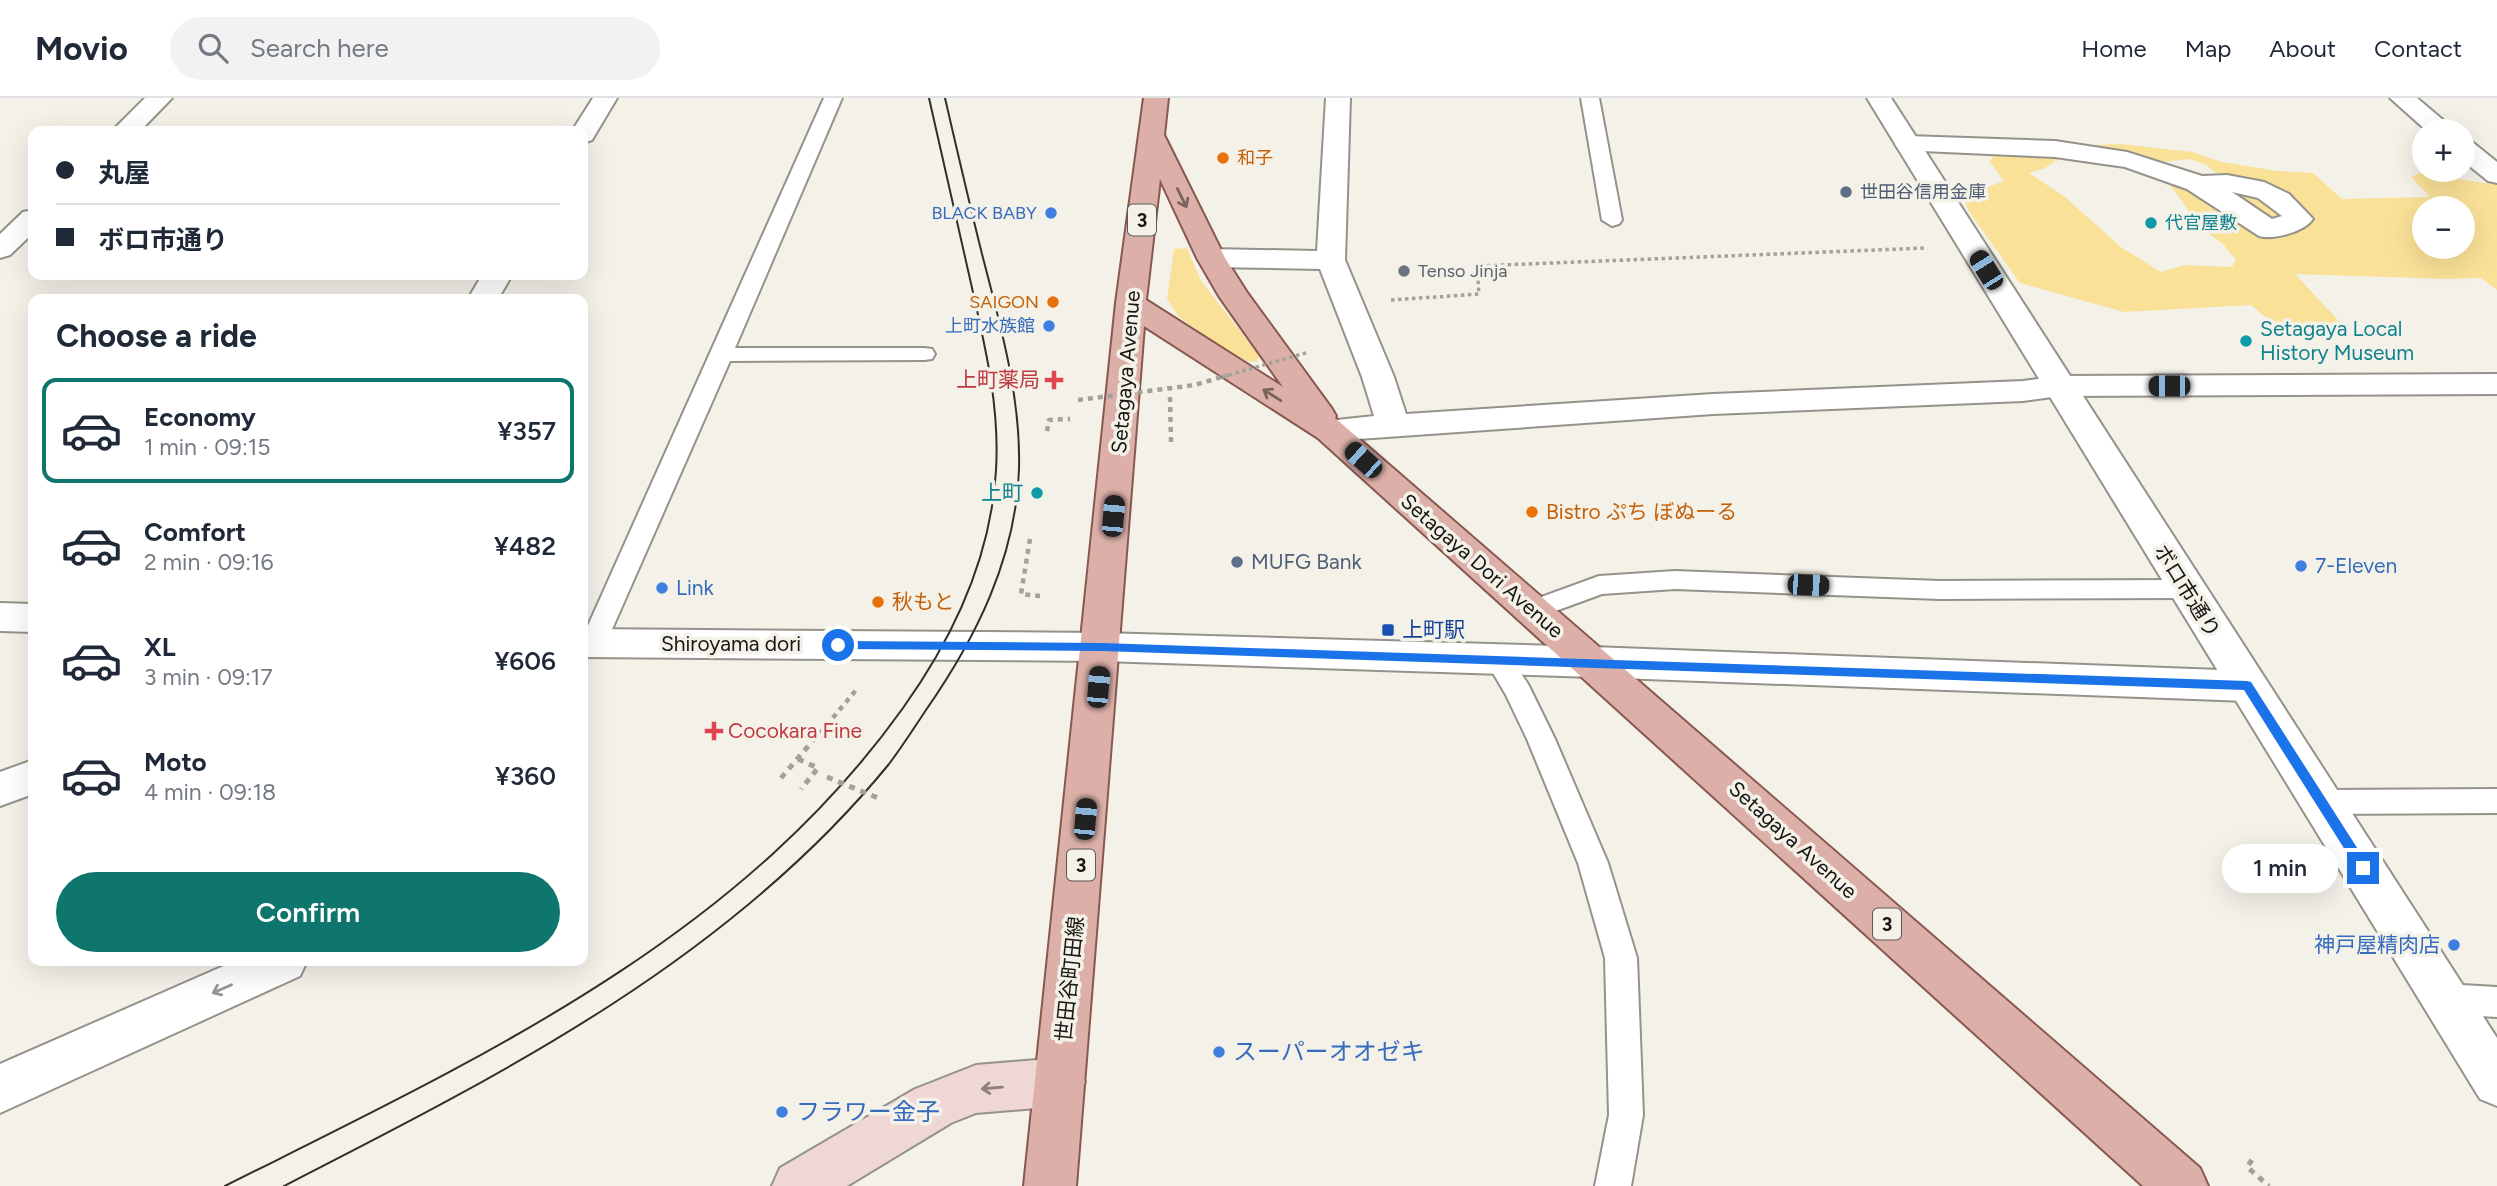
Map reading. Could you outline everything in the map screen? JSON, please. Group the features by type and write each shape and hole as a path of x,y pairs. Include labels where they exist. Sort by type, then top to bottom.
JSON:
{"main road":[{"name":"Setagaya Avenue","path":"1102,647 1131,303 1156,98"},
{"path":"1153,137 1211,258 1234,296 1330,430"},
{"name":"Setagaya Dori Avenue","path":"1131,303 1200,350 1330,430 1531,611 1592,662"},
{"name":"世田谷町田線","path":"1050,1186 1102,647"},
{"name":"Setagaya Avenue","path":"1592,662 2182,1186"},
{"path":"798,1186 933,1106 976,1089 1060,1082"}],"street":[{"path":"130,126 160,98"},
{"path":"588,127 605,98"},
{"path":"1338,98 1331,260 1378,377 1392,426"},
{"name":"ボロ市通り","path":"1879,98 2497,1082"},
{"path":"2402,98 2428,119"},
{"path":"1908,144 2060,148 2156,167 2199,184"},
{"path":"2475,157 2497,175"},
{"path":"3,244 28,222"},
{"path":"1211,258 1331,260"},
{"path":"1330,430 1713,404 2023,391 2060,386 2497,384"},
{"path":"0,617 28,618"},
{"name":"Shiroyama dori","path":"588,643 1102,647 2247,686"},
{"path":"0,789 28,779"},
{"path":"0,1089 273,966"}],"lane":[{"path":"588,643 722,355 833,98"},
{"path":"1590,98 1612,220"},
{"path":"722,355 924,355"},
{"path":"1531,611 1599,585 1675,580 1940,590 2185,589"},
{"path":"1499,661 1530,715 1593,863 1621,958 1626,1115 1613,1186"},
{"path":"2323,802 2497,801"},
{"path":"2444,999 2497,1002"}],"path":[{"path":"1422,298 1479,294 1477,266 1972,246"},
{"path":"1078,400 1195,385 1309,352"},
{"path":"1170,388 1171,442"},
{"path":"1047,431 1049,420 1070,419"},
{"path":"1030,539 1021,594 1040,596"},
{"path":"781,778 892,645"},
{"path":"798,759 818,768 801,789"},
{"path":"827,776 878,798"},
{"path":"2252,1160 2247,1167 2269,1186"}],"shaded area":[{"path":"2121,144 2192,152 2222,162 2277,171 2313,173 2342,199 2412,197 2412,259 2475,259 2475,196 2429,196 2416,182 2475,182 2497,185 2497,290 2481,278 2295,274 2349,332 2282,331 2251,305 2124,312 2020,283 1970,213 1961,194 2004,181 1989,161 1998,153 2049,152 2060,158 2045,168 2029,173 2065,197 2122,248 2161,272 2185,265 2232,267 2236,260 2222,243 2202,229 2165,178 2222,190 2236,186 2309,223 2313,217 2289,198 2260,185 2215,172 2205,164 2189,159 2155,163 2080,148"},
{"path":"1187,248 1201,281 1259,355 1257,362 1240,360 1179,317 1167,299 1174,249"}],"tram line":[{"path":"225,1186 505,1042 595,988 681,929 762,864 836,791 903,708 921,681 953,625 978,565 993,502 997,445 985,350 929,98"},
{"path":"284,1186 530,1055 685,954 758,896 826,834 889,764 944,683 977,626 1001,565 1010,534 1019,469 1017,414 1008,360 945,98"}],"place":[{"name":"和子","path":"1223,158"},
{"name":"世田谷信用金庫","path":"1846,192"},
{"name":"BLACK BABY","path":"1051,213"},
{"name":"代官屋敷","path":"2151,223"},
{"name":"Tenso Jinja","path":"1404,271"},
{"name":"SAIGON","path":"1053,302"},
{"name":"上町水族館","path":"1049,326"},
{"name":"Setagaya Local History Museum","path":"2246,341"},
{"name":"上町薬局","path":"1054,380"},
{"name":"上町","path":"1037,493"},
{"name":"Bistro ぷち ぼぬーる","path":"1532,512"},
{"name":"MUFG Bank","path":"1237,562"},
{"name":"7-Eleven","path":"2301,566"},
{"name":"Link","path":"662,588"},
{"name":"秋もと","path":"878,602"},
{"name":"上町駅","path":"1388,630"},
{"name":"Cocokara Fine","path":"714,731"},
{"name":"神戸屋精肉店","path":"2454,945"},
{"name":"スーパーオオゼキ","path":"1219,1052"},
{"name":"フラワー金子","path":"782,1112"}],"route":[{"path":"838,645 1102,647 2247,686 2363,868"}]}
